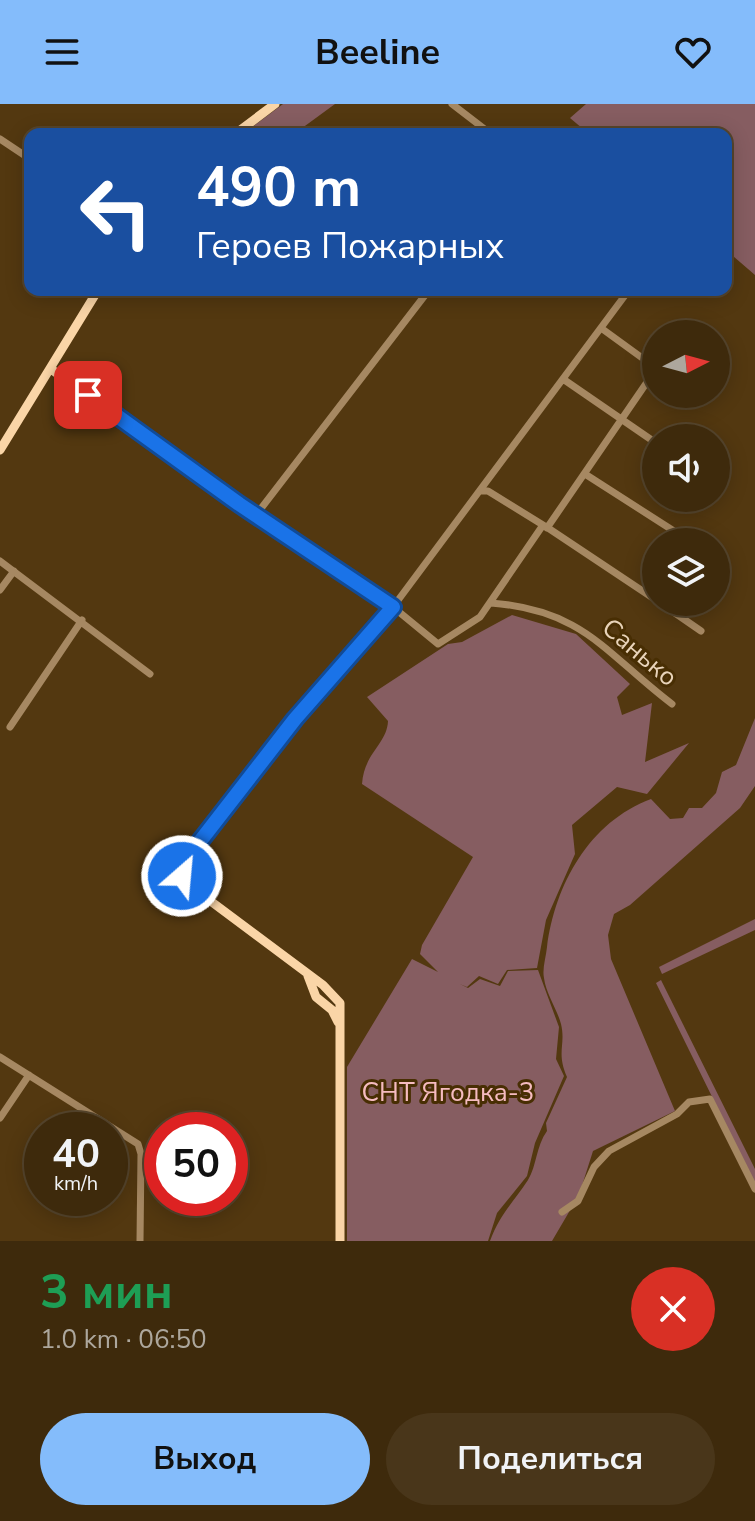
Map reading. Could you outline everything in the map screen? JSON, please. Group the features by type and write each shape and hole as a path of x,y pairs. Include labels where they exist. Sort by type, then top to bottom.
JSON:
{"main road":[{"path":"243,128 275,104"},
{"path":"0,450 94,296"},
{"path":"51,369 256,515 393,607 282,734 184,862 182,876 190,886 337,998 340,1025 340,1241"},
{"path":"308,976 314,993 340,1025"}],"street":[{"path":"452,104 483,128"},
{"path":"0,139 24,155"},
{"path":"256,515 424,296"},
{"path":"625,296 393,607 438,644 480,617 585,474 642,389"},
{"path":"601,328 642,358"},
{"path":"563,379 642,435"},
{"path":"585,474 669,528"},
{"path":"481,491 488,491 545,526 642,591"},
{"path":"0,561 150,674"},
{"path":"0,590 14,571"},
{"name":"Санько","path":"491,603 519,605 592,634 672,704"},
{"path":"679,616 701,631"},
{"path":"10,727 82,620"},
{"path":"314,993 316,986 323,985"},
{"path":"327,1006 334,1005 337,998"},
{"path":"0,1057 138,1144 141,1154 140,1241"},
{"path":"0,1118 29,1075"},
{"path":"562,1212 578,1201 594,1167 609,1151 677,1114 689,1102 710,1099 755,1189"}],"green space":[{"path":"283,104 335,104 302,128 251,128"},
{"path":"586,104 755,104 755,275 732,255 732,128 582,128 570,118"},
{"name":"СНТ Ягодка-3","path":"512,615 576,634 630,684 617,697 622,715 652,703 645,762 689,743 647,794 617,787 572,825 575,854 546,920 537,968 507,970 498,984 479,976 467,987 460,984 468,988 480,979 500,986 508,971 538,970 559,1027 556,1059 564,1076 535,1143 527,1176 497,1213 488,1241 347,1241 347,1067 412,959 438,972 420,954 422,945 473,857 362,784 367,764 384,736 388,721 367,697 448,644 462,642"},
{"path":"755,718 755,786 740,808 630,905 614,914 608,935 611,959 675,1111 593,1151 579,1195 552,1241 490,1241 502,1216 531,1174 547,1131 546,1123 567,1077 562,1061 561,1024 543,971 551,924 567,879 593,840 629,809 651,799 670,819 683,818 689,808 702,808 716,793 722,772 736,765"},
{"path":"755,919 755,930 662,974 659,967"},
{"path":"661,980 755,1169 755,1184 656,983"}],"route":[{"path":"88,395 239,504 393,607 282,734 184,862 182,876"}]}
